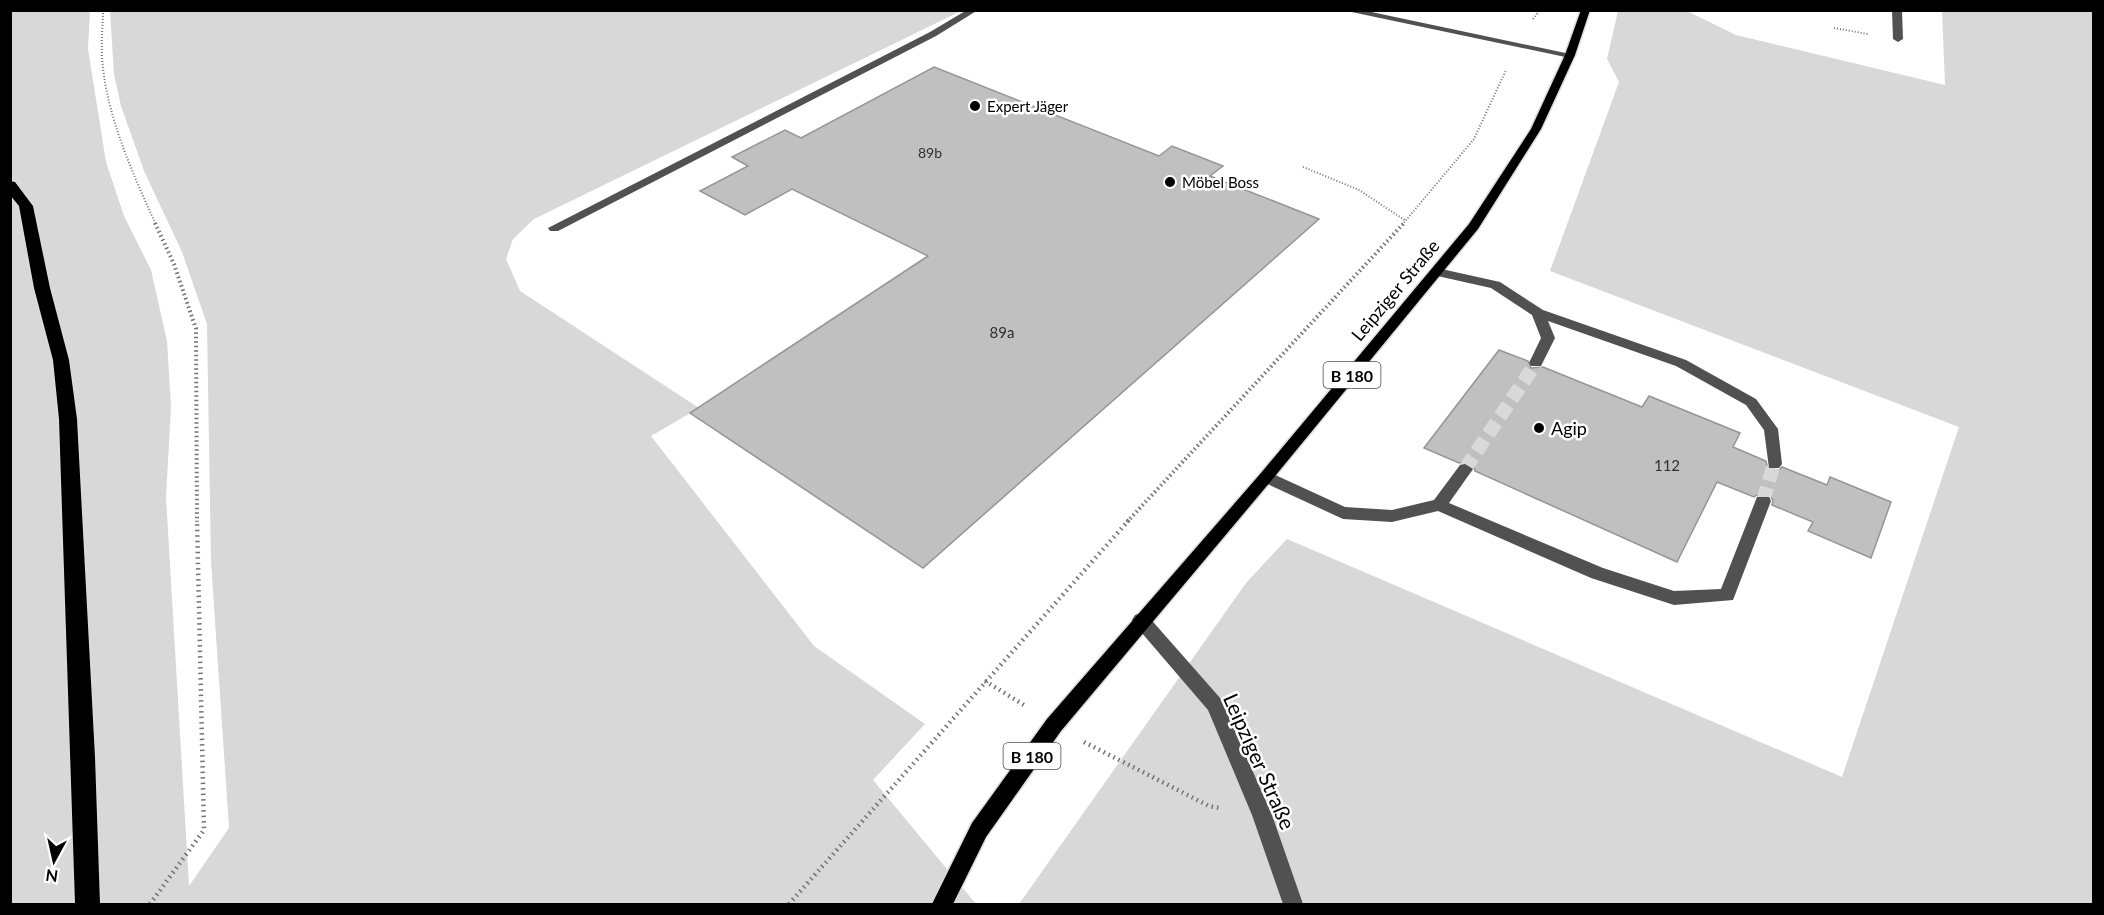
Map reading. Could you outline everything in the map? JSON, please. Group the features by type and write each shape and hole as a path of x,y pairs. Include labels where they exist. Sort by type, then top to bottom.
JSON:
{"highway":[{"path":"10,185 26,206 42,288 61,360 68,419 84,745 88,904"}],"main road":[{"name":"Leipziger Straße","path":"942,904 979,830 1054,725 1437,272 1499,190 1536,129 1570,55 1586,10"}],"street":[{"path":"554,228 933,34 974,10"},
{"path":"1346,10 1570,55"},
{"path":"1404,22 1409,10"},
{"path":"1898,10 1898,39"},
{"path":"1437,272 1495,285 1538,313 1681,363 1751,402 1771,429 1773,464"},
{"path":"1536,363 1548,338 1538,313"},
{"path":"1439,506 1465,469"},
{"path":"1266,477 1342,513 1392,516 1439,506 1597,573 1674,598 1727,595 1763,501"},
{"name":"Leipziger Straße","path":"1141,620 1215,705 1262,815 1293,904"}],"path":[{"path":"103,10 102,57 111,110 126,159 174,264 196,329 196,477 204,830 150,904"},
{"path":"789,904 1182,460 1406,221 1474,139 1524,27 1540,10"},
{"path":"1304,167 1359,190 1406,221"},
{"path":"985,681 1103,753 1209,806 1262,815"}],"shaded area":[{"path":"10,11 90,11 88,49 106,162 124,216 151,270 167,341 171,407 166,497 189,886 229,828 211,561 207,324 182,252 144,171 121,106 114,74 110,11 961,11 534,219 513,239 506,259 520,291 699,408 651,436 814,646 925,724 873,780 976,904 11,904"},
{"path":"1618,11 1687,11 1736,35 1945,85 1942,11 2093,11 2093,904 1019,904 1246,583 1287,539 1842,777 1959,427 1550,271 1619,82 1607,59"}],"building":[{"path":"934,67 1159,156 1172,146 1223,166 1210,176 1319,219 923,568 690,413 928,256 792,189 745,215 700,191 748,166 732,157 785,130 801,138"},
{"path":"1499,350 1528,361 1531,368 1543,367 1642,407 1649,396 1740,433 1733,447 1766,461 1768,470 1779,470 1782,467 1827,485 1830,477 1891,502 1871,558 1808,531 1813,522 1772,505 1773,500 1769,495 1754,497 1717,482 1677,562 1475,471 1474,467 1466,462 1459,463 1424,448"}],"tunnel":[{"path":"1465,469 1536,363"},
{"path":"1763,501 1774,464"}],"place":[{"name":"Expert Jäger","path":"975,106"},
{"name":"Möbel Boss","path":"1170,182"},
{"name":"Agip","path":"1539,428"}]}
